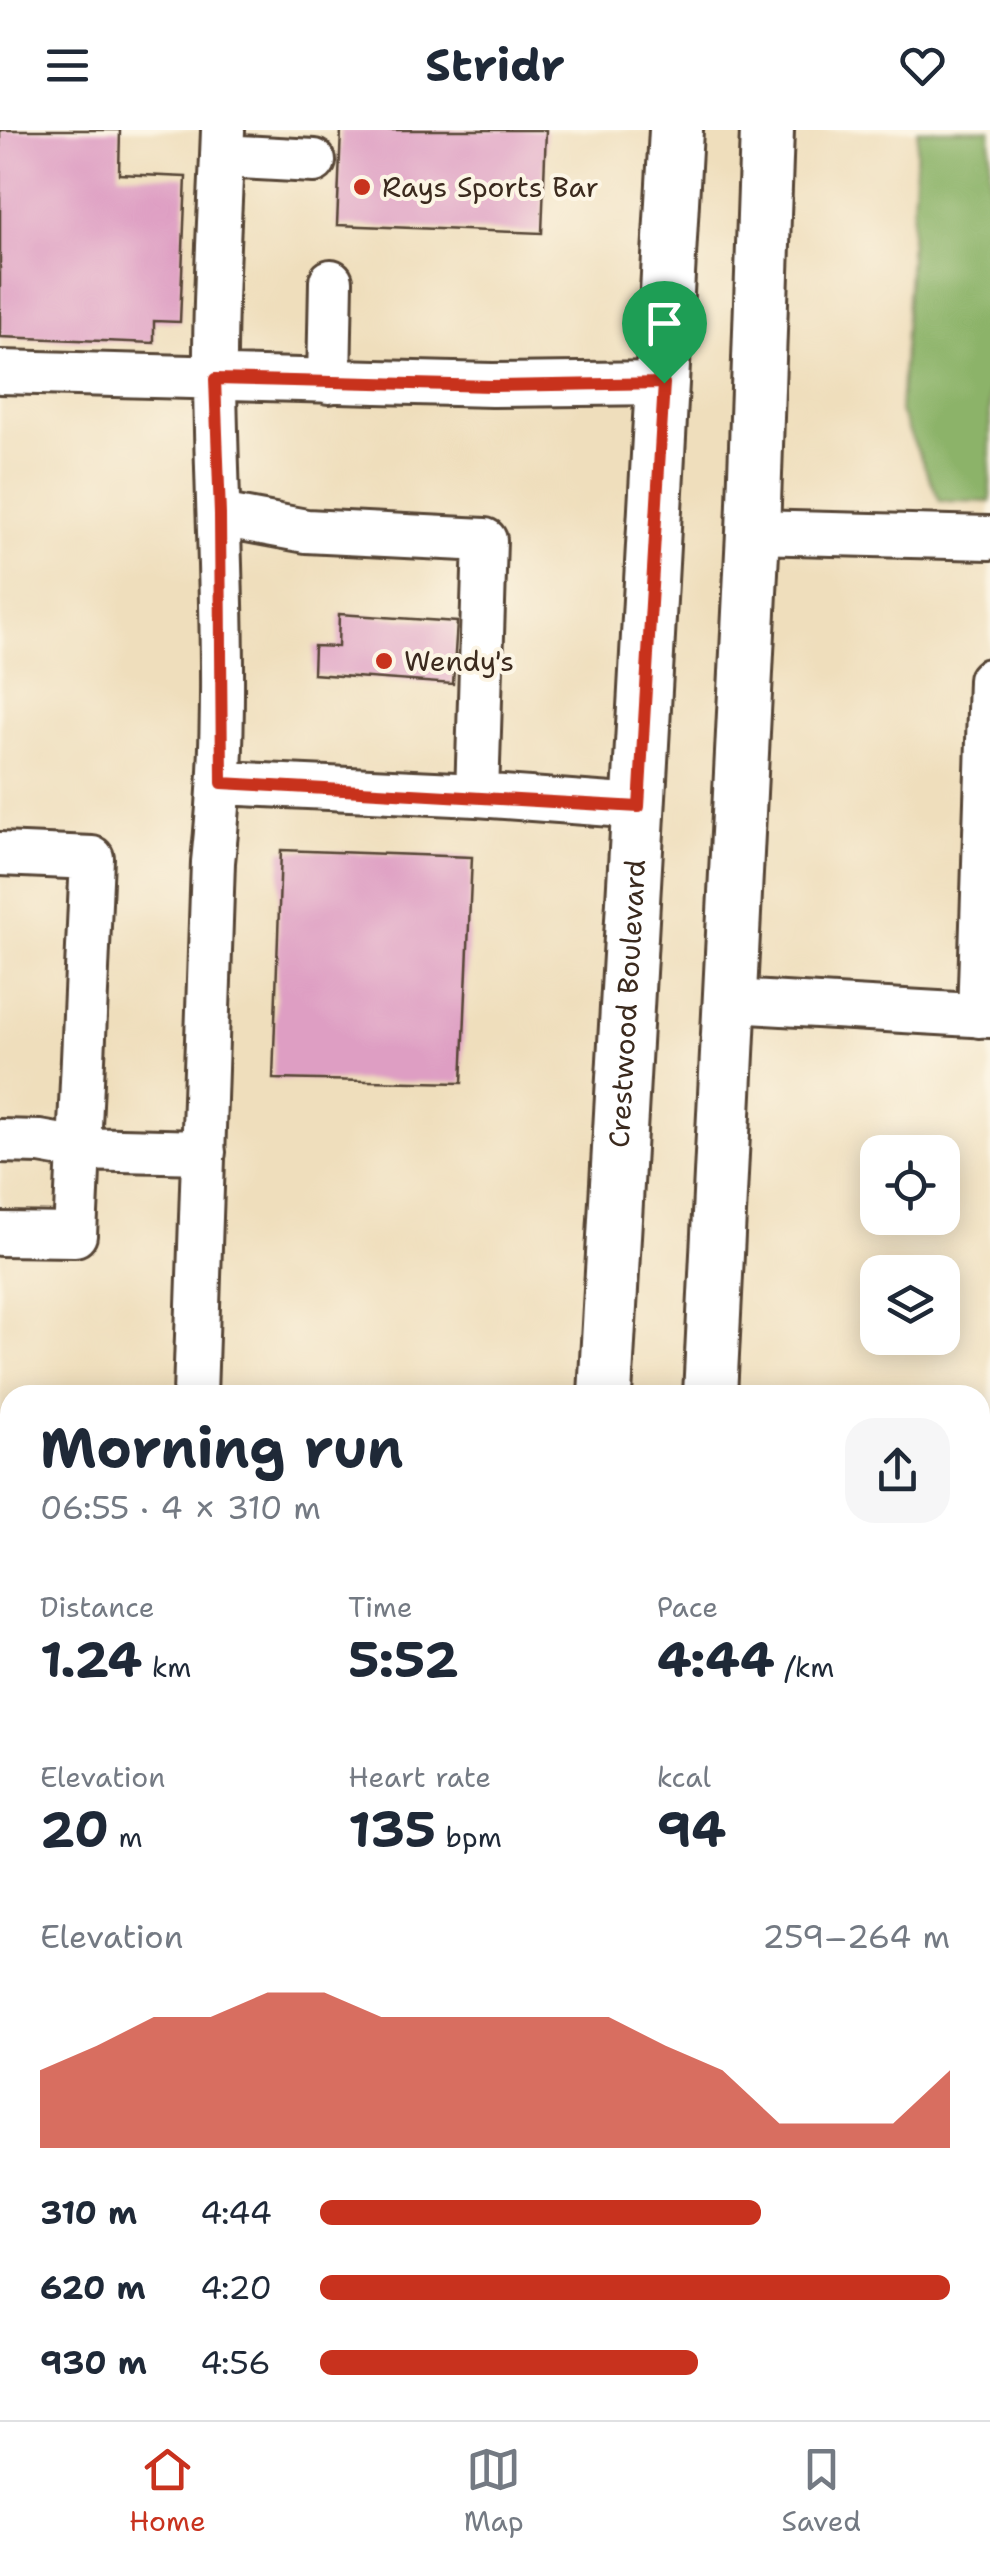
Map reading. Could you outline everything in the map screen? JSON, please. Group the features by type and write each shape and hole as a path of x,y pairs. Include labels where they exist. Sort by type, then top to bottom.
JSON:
{"main road":[{"name":"Crestwood Boulevard","path":"606,1385 676,130"},
{"path":"711,1385 754,532 767,130"}],"lane":[{"path":"195,1385 213,862 222,783 215,379 222,143 314,161"},
{"path":"329,382 332,281"},
{"path":"0,372 492,386 664,383"},
{"path":"220,515 306,530 485,540 477,795"},
{"path":"754,532 990,538"},
{"path":"731,1002 984,1016 990,680"},
{"path":"222,783 639,807"},
{"path":"0,854 92,858 74,1236 0,1234"},
{"path":"0,1140 79,1149 204,1152"}],"green space":[{"path":"918,130 990,130 990,502 940,501 900,412"}],"building":[{"path":"0,130 120,130 119,174 186,177 180,322 154,321 154,343 0,337"},
{"path":"341,130 546,130 542,233 337,225"},
{"name":"Wendy's","path":"339,614 457,622 453,684 313,674 314,646 338,647"},
{"path":"281,850 472,857 462,1083 273,1079"}],"place":[{"name":"Rays Sports Bar","path":"362,187"},
{"name":"Wendy's","path":"384,661"}],"route":[{"path":"215,379 492,386 664,383 639,807 222,783 215,379"}]}
